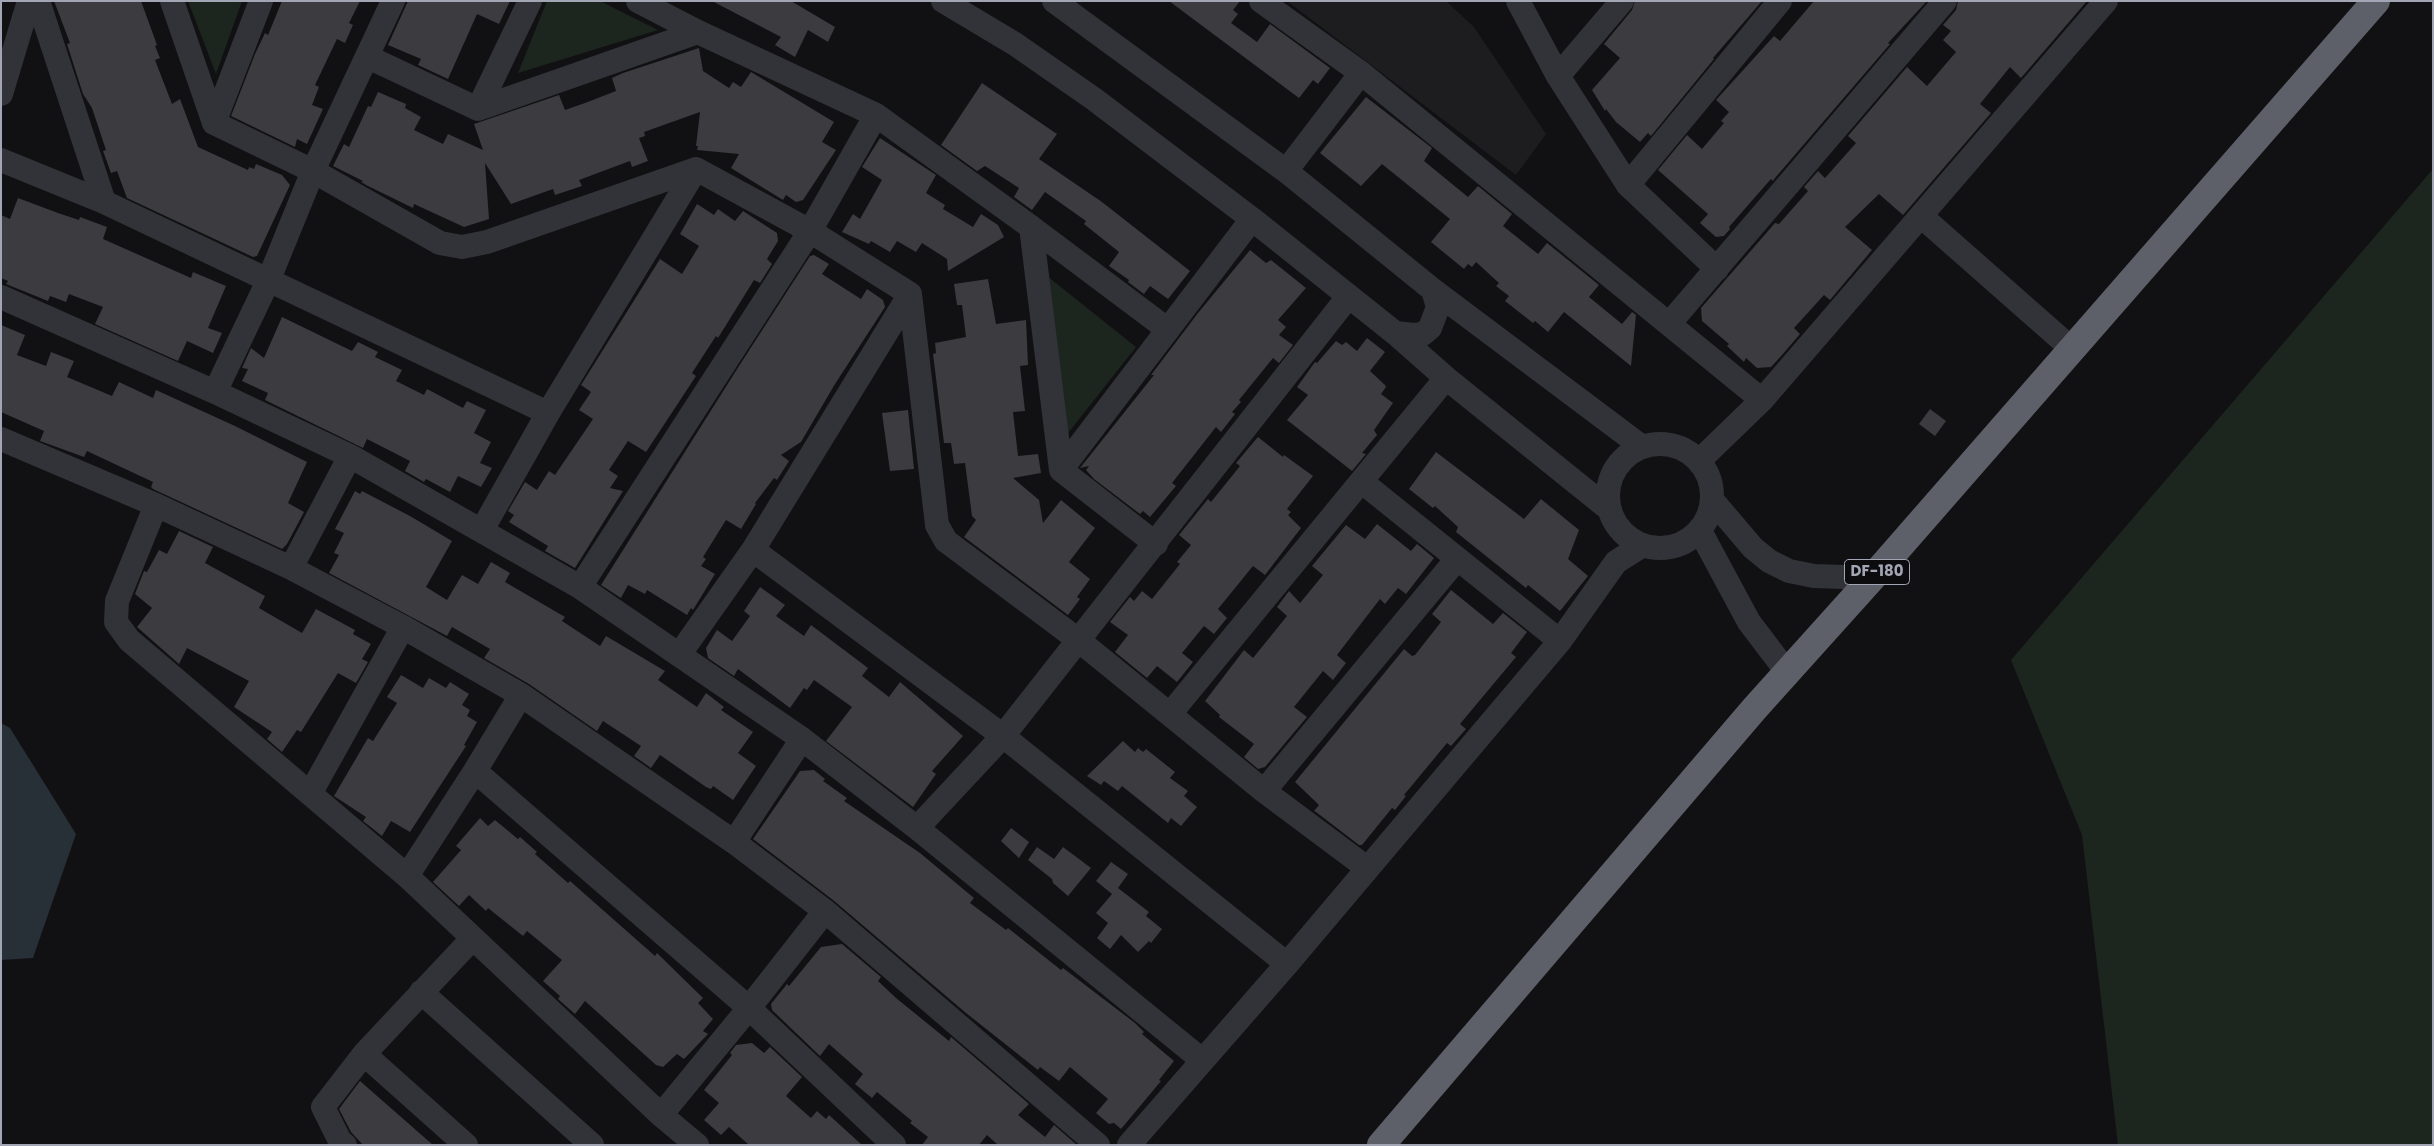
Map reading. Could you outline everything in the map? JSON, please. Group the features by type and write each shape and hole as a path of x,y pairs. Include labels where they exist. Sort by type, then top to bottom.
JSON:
{"highway":[{"name":"DF-180","path":"1381,1145 1787,672 1872,578 2376,1"}],"street":[{"path":"1,94 29,1"},
{"path":"38,1 104,202"},
{"path":"172,1 214,123 313,171 440,243 462,247 487,242 696,168 810,231 910,294"},
{"path":"214,123 261,1"},
{"path":"215,392 269,279 313,171 393,1"},
{"path":"478,109 530,1"},
{"path":"638,1 698,32 876,116 1031,227 1167,329"},
{"path":"943,1 1015,44 1094,99 1252,219 1395,333 1616,520 1630,538 1643,545 1658,548 1673,547 1688,541 1700,531 1709,517 1713,501 1711,480 1700,460 1683,448 1662,442 1641,446 1628,454 1617,465 1610,479 1608,495 1616,520 1616,562"},
{"path":"1054,1 1286,171 1433,290 1641,446"},
{"path":"1261,1 1361,73 1762,400"},
{"path":"1518,1 1558,76 1628,185 1718,269"},
{"path":"1628,185 1780,1"},
{"path":"1669,324 1718,269 1945,1"},
{"path":"1700,460 1762,400 2106,1"},
{"path":"1558,76 1613,4"},
{"path":"368,57 478,109 698,32"},
{"path":"1286,171 1361,73"},
{"path":"580,586 810,231 876,116"},
{"path":"1,160 104,202 548,413"},
{"path":"482,530 548,413 696,168"},
{"path":"1921,216 2072,350"},
{"path":"1062,470 1252,219"},
{"path":"1031,227 1062,470 1156,544"},
{"path":"1395,333 1414,336 1423,334 1430,328 1438,307 1433,290"},
{"path":"679,655 753,550 910,294"},
{"path":"910,294 937,524 946,540 1077,639 1264,791 1366,868"},
{"path":"1,297 215,392 350,456 580,586 802,739 917,828 1202,1060"},
{"path":"917,828 1003,736 1077,639 1156,544 1348,297"},
{"path":"1170,714 1446,378"},
{"path":"1,439 156,505 291,568 403,628 521,695 734,842 825,911 1098,1145"},
{"path":"291,568 350,456"},
{"path":"1362,482 1560,641"},
{"path":"1713,501 1753,548 1789,571 1814,576 1872,578"},
{"path":"156,505 117,601 116,622 129,640 407,876 660,1115 697,1145"},
{"path":"1700,531 1749,622 1787,672"},
{"path":"1129,1145 1287,964 1366,868 1560,641 1616,562 1643,545"},
{"path":"753,550 1003,736 1287,964"},
{"path":"1264,791 1458,559"},
{"path":"310,794 403,628"},
{"path":"407,876 475,771 521,695"},
{"path":"734,842 802,739"},
{"path":"475,771 749,1008 894,1145"},
{"path":"660,1115 749,1008 825,911"},
{"path":"345,1145 340,1141 323,1107 364,1054 472,939"},
{"path":"421,992 592,1145"},
{"path":"364,1054 466,1145"}],"shaded area":[{"path":"188,1 242,1 216,74"},
{"path":"547,1 600,1 658,30 518,73"},
{"path":"1287,1 1446,1 1474,27 1546,134 1516,175"},
{"path":"2433,169 2433,1145 2118,1145 2082,835 2011,660"},
{"path":"1047,276 1136,347 1061,442"},
{"path":"1,723 10,728 76,834 33,958 1,960"}],"building":[{"path":"54,1 141,1 157,45 155,46 160,58 155,60 172,104 180,99 198,147 248,170 249,167 254,169 256,164 282,175 290,185 257,256 253,257 127,198 117,171 111,173 103,151 106,150 92,108 83,94 67,44 70,43"},
{"path":"282,1 360,1 349,23 353,25 345,43 337,39 315,85 319,87 312,105 323,109 307,144 297,139 295,147 231,116 255,54 265,33 268,35"},
{"path":"408,1 510,1 499,24 477,14 448,79 418,65 421,59 388,45"},
{"path":"712,1 791,1 835,27 828,42 808,30 795,57 775,45 781,37"},
{"path":"1169,1 1240,1 1233,10 1238,14 1231,23 1257,42 1270,24 1330,68 1318,84 1313,80 1299,98"},
{"path":"1635,1 1762,1 1713,58 1651,136 1648,133 1640,142 1616,122 1606,109 1605,111 1592,90 1620,58 1604,44 1632,10"},
{"path":"1814,1 1927,1 1888,43 1890,44 1773,181 1771,179 1729,227 1730,229 1724,236 1716,237 1700,223 1708,214 1658,170 1687,135 1702,149 1724,123 1721,121 1729,112 1716,100 1774,36 1780,41"},
{"path":"1958,1 2087,1 2021,78 2010,67 1980,104 1991,113 1903,215 1879,194 1845,227 1872,250 1830,300 1824,295 1794,328 1800,334 1771,367 1757,368 1746,358 1744,362 1727,346 1729,344 1702,321 1701,308 1775,223 1779,224 1808,191 1804,187 1818,171 1825,178 1856,143 1848,136 1907,67 1927,86 1956,52 1943,40 1951,31 1943,25 1956,10"},
{"path":"699,48 703,71 729,88 733,82 741,87 751,72 834,122 822,142 836,150 803,200 796,202 786,195 783,200 731,168 739,154 697,150 700,112 644,132 645,136 639,138 648,161 632,167 630,161 579,180 582,186 555,195 553,189 511,204 485,163 489,219 464,227 414,204 413,208 333,166 344,144 349,147 368,106 371,107 378,92 406,104 405,108 421,117 414,130 443,144 448,134 483,150 474,124 559,95 565,110 616,91 612,78"},
{"path":"982,83 1057,134 1039,159 1102,202 1190,271 1168,299 1150,286 1144,294 1128,282 1129,280 1109,266 1119,252 1084,224 1086,221 1045,192 1032,210 1014,197 1019,188 985,166 977,171 941,145"},
{"path":"1366,97 1432,148 1424,161 1468,197 1478,186 1512,214 1503,226 1538,254 1547,243 1599,285 1589,297 1622,324 1632,312 1636,315 1631,366 1564,312 1548,332 1505,301 1509,296 1496,286 1499,283 1476,262 1472,267 1468,264 1464,269 1431,242 1450,219 1382,164 1361,186 1320,153"},
{"path":"880,138 936,175 926,193 945,205 943,209 973,227 981,214 998,225 1004,237 948,271 947,259 922,243 916,252 897,241 890,252 871,241 869,244 842,232 853,214 860,219 882,180 862,167"},
{"path":"18,198 79,220 80,217 107,227 103,239 191,278 193,272 226,286 208,328 222,333 213,353 187,341 178,361 95,324 103,307 69,294 66,302 50,296 48,301 6,284 8,281 1,278 1,215 10,219"},
{"path":"697,204 714,215 718,209 735,221 743,211 777,233 778,241 767,259 772,264 760,283 754,280 718,338 716,336 692,373 696,376 646,452 628,441 609,470 618,476 610,488 623,491 575,568 545,551 548,546 509,522 514,515 508,511 525,482 537,490 549,471 555,475 593,419 579,410 591,392 581,385 660,259 682,274 699,246 680,234"},
{"path":"1250,250 1266,263 1271,260 1306,288 1278,320 1286,327 1279,335 1293,345 1279,363 1273,358 1239,400 1241,402 1232,412 1235,414 1221,432 1216,427 1172,483 1176,486 1150,517 1143,511 1140,514 1094,479 1086,470 1089,466 1080,468 1154,375 1151,375 1198,313"},
{"path":"814,255 829,264 822,274 861,299 867,289 883,300 885,307 835,384 801,442 781,455 789,461 777,480 774,478 755,503 741,529 726,520 703,557 706,559 701,566 715,574 693,610 691,608 687,615 647,590 645,594 628,585 621,598 601,585 810,256"},
{"path":"988,279 996,324 1026,320 1028,365 1020,366 1025,411 1013,412 1018,456 1038,454 1041,473 1013,478 1039,500 1043,523 1061,500 1095,528 1069,562 1090,579 1077,597 1080,599 1068,615 964,537 976,520 972,516 965,463 954,464 951,443 944,443 933,354 936,353 935,343 966,337 962,305 957,305 954,284"},
{"path":"282,317 352,351 358,342 378,352 375,357 402,370 396,381 424,395 427,389 463,408 467,401 486,410 474,433 491,442 480,463 492,468 481,487 458,476 450,492 426,479 424,482 405,471 410,461 367,439 363,448 265,400 268,393 242,381 248,369 242,368 251,348 264,358"},
{"path":"1,325 25,335 17,355 46,366 51,352 74,361 67,377 112,396 119,382 153,398 156,390 235,426 307,462 288,503 304,512 287,544 282,549 153,489 151,487 153,482 87,451 84,457 40,441 44,431 1,412"},
{"path":"1367,338 1385,352 1370,371 1386,387 1381,394 1393,403 1374,430 1377,435 1362,453 1366,454 1352,471 1287,420 1308,395 1297,387 1315,362 1317,363 1336,341 1342,345 1346,342 1357,351"},
{"path":"1930,409 1946,421 1935,436 1919,424"},
{"path":"908,410 914,469 890,471 882,413"},
{"path":"1258,437 1283,457 1284,455 1313,476 1287,509 1291,512 1288,515 1301,528 1265,575 1253,566 1218,609 1227,618 1214,634 1204,626 1182,653 1193,662 1177,682 1157,666 1147,678 1115,652 1128,635 1110,622 1130,597 1134,601 1142,591 1152,599 1180,564 1177,562 1191,545 1179,535 1208,499 1211,502 1240,466 1236,463"},
{"path":"1436,452 1524,519 1541,499 1579,530 1568,559 1588,576 1560,611 1528,585 1526,588 1456,532 1458,527 1435,506 1433,508 1409,489"},
{"path":"355,491 360,494 362,491 452,541 426,587 447,600 462,575 478,584 491,562 510,573 505,582 565,617 562,621 600,646 606,636 665,671 658,680 697,707 706,693 724,707 721,710 753,732 738,753 756,766 733,800 713,786 711,789 706,787 660,755 651,768 634,756 641,746 603,721 597,731 529,684 484,658 490,649 452,627 447,636 329,573 339,555 334,553 344,533 335,529"},
{"path":"1377,524 1411,551 1417,544 1434,558 1406,594 1398,588 1385,604 1380,599 1337,655 1346,663 1333,680 1323,671 1294,707 1307,717 1265,767 1258,769 1244,757 1254,744 1219,717 1220,715 1205,701 1244,650 1253,658 1287,616 1277,607 1289,591 1300,603 1323,575 1312,566 1346,525 1365,539"},
{"path":"179,531 213,547 205,563 265,596 259,608 302,633 316,609 355,630 353,634 371,644 362,659 368,662 356,683 338,673 301,732 297,730 282,752 267,739 272,732 234,707 249,681 187,648 179,664 137,627 152,608 135,594 144,571 147,572 159,550 167,554"},
{"path":"760,587 785,605 776,616 804,636 811,625 868,668 862,676 889,697 900,682 963,736 932,771 936,774 913,807 826,741 852,707 814,680 807,690 804,688 790,708 738,669 734,676 708,658 706,648 717,630 732,641 750,616 744,611"},
{"path":"1451,590 1493,624 1503,613 1527,632 1511,653 1516,657 1460,724 1466,729 1451,746 1447,743 1404,795 1406,796 1395,810 1392,808 1362,845 1359,845 1314,811 1319,805 1295,782 1404,649 1412,656 1415,655 1441,622 1432,614"},
{"path":"401,675 423,688 429,678 446,688 450,682 469,694 462,705 470,710 467,716 477,722 464,745 466,746 410,832 391,821 382,836 363,821 366,817 334,796 368,738 373,741 397,703 387,697"},
{"path":"1123,741 1135,752 1138,748 1143,752 1146,749 1175,772 1170,778 1188,791 1184,796 1197,807 1181,826 1171,818 1168,823 1122,786 1118,791 1104,781 1101,785 1087,776"},
{"path":"814,770 825,779 823,781 847,798 844,801 920,853 974,898 970,903 1006,930 1008,928 1061,970 1063,968 1135,1023 1144,1032 1142,1034 1174,1061 1159,1080 1161,1081 1121,1129 1114,1123 1109,1124 1096,1113 1108,1099 1070,1067 1059,1081 1040,1067 1038,1070 966,1013 833,900 753,839 800,771"},
{"path":"480,818 488,826 495,820 518,839 520,837 537,852 535,854 568,883 570,881 655,956 657,953 703,998 698,1003 713,1019 703,1031 708,1034 684,1059 677,1054 663,1067 656,1065 585,1001 575,1014 558,999 560,996 543,981 562,960 527,931 523,936 488,908 486,911 469,895 459,906 433,882 461,850 456,846"},
{"path":"1011,828 1029,842 1019,858 1001,841"},
{"path":"1037,847 1054,859 1063,847 1091,868 1068,896 1053,883 1052,879 1028,860"},
{"path":"1111,862 1128,874 1118,888 1149,912 1146,916 1162,929 1151,943 1149,941 1138,952 1121,935 1110,949 1097,938 1108,923 1096,913 1112,894 1096,881"},
{"path":"842,944 881,977 878,981 896,998 949,1041 951,1037 1029,1104 1018,1115 1045,1137 1054,1125 1077,1145 998,1145 987,1135 979,1145 922,1145 928,1137 910,1123 912,1121 877,1092 872,1098 855,1084 863,1074 829,1044 820,1056 772,1010 771,1004 787,984 789,986 821,947"},
{"path":"752,1043 764,1053 770,1047 802,1077 786,1096 811,1118 817,1111 826,1119 829,1115 862,1145 749,1145 729,1127 721,1135 704,1120 719,1103 704,1090 732,1055 730,1053 736,1045"},
{"path":"360,1081 433,1145 363,1145 351,1132 339,1109"}]}
